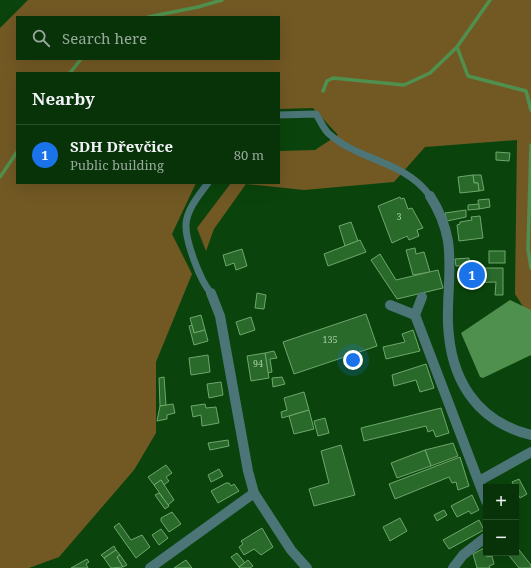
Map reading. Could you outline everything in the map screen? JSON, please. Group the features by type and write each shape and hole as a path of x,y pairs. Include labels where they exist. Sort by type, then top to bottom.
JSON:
{"street":[{"path":"430,196 444,223 448,242 448,323 454,362 463,383 478,408 499,423 531,435"},
{"path":"211,293 220,316 248,471 254,493 291,550 307,568"},
{"path":"422,297 414,315 483,493"},
{"path":"390,305 414,315"},
{"path":"479,481 531,452"},
{"path":"153,567 254,493"},
{"path":"453,568 463,555 483,539"}],"lane":[{"path":"280,115 316,114 327,132 339,141 410,176 430,196"},
{"path":"207,184 192,205 186,224 194,260 204,284 211,293"}],"shaded area":[{"path":"28,0 531,0 531,319 515,294 517,140 425,147 394,182 304,190 246,184 280,184 280,151 315,150 338,135 313,108 280,109 280,72 16,72 16,184 196,184 172,234 192,274 156,362 156,433 134,470 59,557 29,568 0,568 0,28"},
{"path":"230,184 246,184 214,229 206,251 197,228"},
{"path":"510,300 531,310 531,355 483,378 480,377 461,333"}],"building":[{"path":"496,152 510,153 509,161 496,160"},
{"path":"473,175 481,175 484,190 479,191 478,183 474,183"},
{"path":"473,175 474,183 478,183 479,191 460,193 458,177"},
{"path":"400,197 401,199 404,198 408,209 412,208 423,228 417,230 419,236 409,240 407,236 392,243 378,206"},
{"path":"489,199 490,207 479,209 478,200"},
{"path":"479,204 479,209 468,210 468,205"},
{"path":"466,210 466,217 447,221 445,213"},
{"path":"480,216 483,238 459,241 457,225 460,224 460,222 472,220 471,217"},
{"path":"351,222 358,241 345,246 339,226"},
{"path":"360,240 366,252 328,266 324,254"},
{"path":"415,248 416,254 424,252 430,272 413,275 406,250"},
{"path":"242,249 247,266 236,270 234,263 226,266 223,255"},
{"path":"489,251 505,251 505,263 489,263"},
{"path":"380,254 396,280 438,270 443,288 397,299 371,260"},
{"path":"469,258 470,265 456,266 455,259"},
{"path":"470,265 470,268 503,268 503,295 495,295 496,282 460,283 459,268"},
{"path":"257,293 266,295 264,309 255,308"},
{"path":"366,314 377,346 294,374 283,342"},
{"path":"201,315 205,330 194,333 190,318"},
{"path":"251,317 255,330 240,335 236,322"},
{"path":"192,325 194,333 205,330 208,341 194,345 189,326"},
{"path":"413,330 420,351 386,359 383,347 405,342 402,334"},
{"path":"274,351 277,358 270,359 272,372 268,373 265,353"},
{"path":"265,353 269,378 251,381 247,356"},
{"path":"208,355 210,372 191,375 189,358"},
{"path":"426,364 434,388 420,392 416,380 394,386 392,375"},
{"path":"164,377 166,405 160,406 159,378"},
{"path":"282,377 285,384 273,387 272,378"},
{"path":"221,382 223,395 209,398 207,384"},
{"path":"304,392 309,410 282,418 281,412 287,410 284,398"},
{"path":"173,404 175,413 167,415 167,419 157,421 160,406"},
{"path":"205,404 206,408 216,407 219,423 202,426 201,415 193,417 191,406"},
{"path":"441,408 449,433 436,437 433,430 428,432 426,426 364,441 361,428"},
{"path":"309,410 314,429 294,434 289,416"},
{"path":"325,418 329,433 318,436 314,421"},
{"path":"228,440 229,446 210,450 208,443"},
{"path":"453,443 458,456 431,466 425,450"},
{"path":"341,445 355,495 314,506 309,489 329,483 321,451"},
{"path":"425,450 431,466 397,478 391,463"},
{"path":"460,457 469,486 458,490 456,482 452,483 449,477 395,499 389,484"},
{"path":"166,465 172,473 166,477 169,481 164,485 161,480 154,485 148,477"},
{"path":"219,469 223,476 211,482 208,475"},
{"path":"519,479 527,494 520,498 519,484 513,484 512,482"},
{"path":"161,480 174,500 168,505 154,485"},
{"path":"226,483 229,483 231,486 234,484 239,491 218,503 211,491"},
{"path":"159,493 169,506 165,509 155,495"},
{"path":"472,495 479,510 471,514 469,511 457,517 451,506"},
{"path":"444,510 447,515 437,521 434,515"},
{"path":"172,512 181,524 169,532 161,521 161,518"},
{"path":"400,518 407,531 390,541 383,527"},
{"path":"479,520 483,528 483,531 449,549 443,540"},
{"path":"119,523 131,540 142,535 150,547 136,558 114,527"},
{"path":"262,528 273,547 261,555 254,549 244,555 239,547 243,544 241,541"},
{"path":"161,529 168,538 159,545 152,535"},
{"path":"114,546 116,550 104,558 101,555"},
{"path":"483,549 483,556 492,556 494,564 489,566 490,568 477,568 473,554"},
{"path":"116,550 120,555 117,557 123,567 111,568 104,558"},
{"path":"519,550 531,565 531,568 519,568 509,556 519,556"},
{"path":"237,553 245,563 239,567 231,557"},
{"path":"120,555 127,565 123,567 117,557"},
{"path":"87,559 89,562 86,564 88,568 71,568"},
{"path":"186,560 192,568 174,568"},
{"path":"248,560 253,566 250,568 239,567"}],"waterway":[{"path":"153,16 198,7 222,0"},
{"path":"490,0 457,47 468,76 526,91 531,110"},
{"path":"323,91 327,81 333,78 404,85 430,73 457,47"},
{"path":"71,72 80,60"},
{"path":"531,145 528,249 531,268"},
{"path":"0,177 16,153"}],"place":[{"name":"SDH Dřevčice","path":"472,275"}]}
